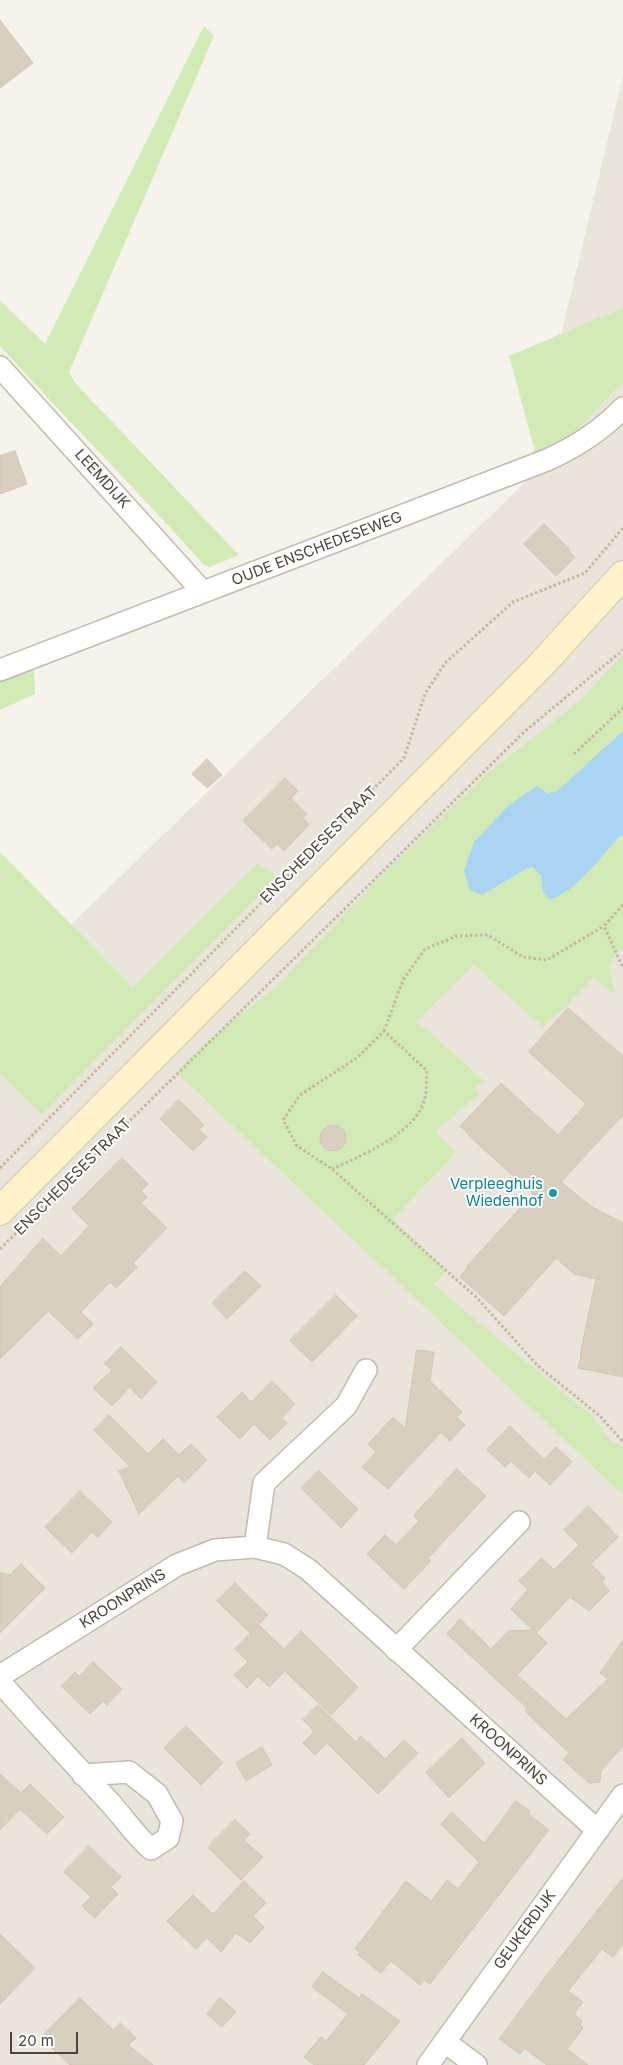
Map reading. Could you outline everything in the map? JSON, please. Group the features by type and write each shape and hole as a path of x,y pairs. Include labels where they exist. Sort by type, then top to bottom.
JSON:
{"main road":[{"name":"ENSCHEDESESTRAAT","path":"0,1211 479,729 572,633 623,575"}],"street":[{"name":"LEEMDIJK","path":"0,367 203,592"},
{"name":"OUDE ENSCHEDESEWEG","path":"0,670 548,460 601,430 623,408"},
{"path":"255,1547 264,1483 346,1406 366,1370"},
{"path":"396,1650 519,1522"},
{"name":"KROONPRINS","path":"0,1676 177,1565 215,1550 255,1547 284,1554 309,1570 597,1830"},
{"path":"0,1682 83,1775"},
{"name":"GEUKERDIJK","path":"428,2065 623,1796"},
{"path":"445,2042 476,2065"}],"path":[{"name":"ENSCHEDESESTRAAT","path":"0,1168 404,758 425,694 445,663 513,602 585,573 623,528"},
{"name":"ENSCHEDESESTRAAT","path":"0,1249 524,732 623,650"},
{"path":"574,754 623,708"},
{"path":"623,905 604,926 548,960 523,957 488,935 457,936 425,949 403,980 384,1031 358,1057 300,1095 283,1120 297,1146 332,1169 477,1298 538,1366 600,1416 623,1442"},
{"path":"604,926 623,968"},
{"path":"332,1169 376,1149 410,1125 425,1100 427,1071 384,1031"}],"shaded area":[{"path":"623,76 623,2065 0,2065 0,994 526,481"}],"green space":[{"path":"204,26 214,36 69,372 75,383 239,555 209,567 203,564 0,346 0,300 45,344"},
{"path":"623,308 623,382 570,436 536,455 509,356"},
{"path":"623,654 623,731 557,791 547,793 482,895 526,869 533,867 541,876 542,890 623,836 623,947 609,964 615,994 594,978 563,1010 543,1027 474,965 417,1021 484,1081 475,1089 479,1094 435,1132 456,1152 393,1219 446,1270 434,1285 592,1416 612,1441 623,1447 623,1495 176,1072 202,1046 275,987 382,875 489,772 581,700"},
{"path":"34,666 35,694 0,710 0,680"},
{"path":"0,852 133,987 258,863 277,878 42,1115 0,1073"}],"water":[{"path":"623,731 623,836 619,837 596,864 570,889 550,900 542,890 541,876 533,867 526,869 482,895 470,890 464,871 474,842 509,805 537,786 547,793 557,791"}],"building":[{"path":"0,20 33,63 0,88"},
{"path":"15,451 27,484 0,494 0,456"},
{"path":"544,524 575,557 556,576 524,544"},
{"path":"207,759 222,775 207,788 192,774"},
{"path":"285,778 298,791 291,798 307,814 303,818 309,825 284,851 277,844 272,849 243,821"},
{"name":"Verpleeghuis Wiedenhof","path":"568,1008 623,1056 623,1115 561,1182 592,1207 623,1223 623,1377 578,1368 596,1279 574,1274 556,1258 504,1316 460,1277 467,1266 533,1194 460,1126 501,1083 558,1135 586,1104 529,1052"},
{"path":"179,1100 204,1125 199,1130 207,1137 193,1151 160,1119"},
{"path":"333,1125 342,1129 346,1138 342,1147 333,1151 324,1147 320,1138 324,1129"},
{"path":"122,1158 148,1184 141,1191 147,1197 141,1203 167,1228 133,1263 137,1267 116,1288 110,1282 81,1312 93,1324 78,1339 48,1311 0,1359 0,1287 43,1238 61,1256 89,1226 72,1209"},
{"path":"245,1271 261,1286 227,1319 212,1303"},
{"path":"336,1295 357,1316 312,1362 290,1341"},
{"path":"121,1347 157,1382 141,1399 130,1387 112,1406 93,1388 112,1370 105,1364"},
{"path":"417,1350 434,1352 430,1381 462,1412 457,1417 465,1425 450,1441 441,1432 388,1489 362,1467 376,1452 368,1444 393,1417 405,1428"},
{"path":"272,1381 295,1404 282,1418 287,1423 270,1440 254,1424 240,1439 217,1417 242,1392 251,1402"},
{"path":"109,1415 148,1454 163,1439 179,1455 191,1444 207,1460 184,1483 178,1476 139,1514 119,1471 130,1467 94,1430"},
{"path":"510,1426 544,1459 556,1447 572,1462 550,1485 535,1471 529,1478 511,1461 505,1467 487,1450"},
{"path":"457,1469 486,1496 428,1558 431,1561 404,1589 367,1554 385,1535 396,1545 419,1521 414,1516 415,1514"},
{"path":"319,1471 358,1509 341,1528 301,1488"},
{"path":"80,1491 112,1522 98,1537 92,1532 72,1553 45,1527"},
{"path":"588,1506 618,1537 591,1564 605,1578 602,1582 609,1591 589,1611 570,1597 536,1633 547,1643 517,1675 566,1719 608,1679 600,1673 623,1640 623,1746 601,1771 600,1782 589,1783 563,1760 569,1753 525,1711 527,1708 447,1634 460,1619 491,1649 508,1631 533,1630 511,1609 528,1590 519,1581 541,1558 554,1570 579,1545 564,1530"},
{"path":"21,1564 45,1588 0,1633 0,1573 10,1575"},
{"path":"235,1583 268,1615 250,1633 217,1601"},
{"path":"259,1625 284,1649 301,1631 358,1687 331,1715 285,1671 269,1687 258,1676 247,1688 234,1675 248,1662 235,1649"},
{"path":"93,1662 122,1689 107,1705 103,1701 90,1714 61,1686 75,1672 79,1676"},
{"path":"318,1705 356,1742 361,1736 385,1759 404,1740 418,1753 378,1794 327,1743 315,1755 303,1743 314,1731 303,1720"},
{"path":"186,1726 223,1763 201,1785 164,1748"},
{"path":"462,1738 485,1763 449,1798 426,1773"},
{"path":"262,1747 272,1765 246,1781 236,1763"},
{"path":"0,1774 21,1793 30,1784 64,1817 47,1834 20,1809 0,1830"},
{"path":"516,1801 530,1811 528,1814 549,1830 430,1984 424,1980 420,1985 391,1961 381,1973 358,1955 360,1952 355,1949 406,1881 431,1901 447,1880 458,1889 479,1862 441,1824 452,1812 484,1843"},
{"path":"235,1820 250,1834 244,1840 263,1857 241,1880 208,1847"},
{"path":"89,1846 121,1877 111,1887 118,1894 95,1918 82,1906 91,1897 64,1872"},
{"path":"623,1878 623,1944 613,1957 602,1949 568,1991 583,2002 574,2014 582,2021 580,2025 583,2028 567,2049 588,2065 547,2065 524,2048 520,2054 499,2039"},
{"path":"244,1881 266,1903 253,1916 264,1927 250,1943 236,1933 221,1952 207,1938 196,1949 167,1921 193,1895 213,1914"},
{"path":"0,1934 35,1968 0,2004"},
{"path":"323,1972 359,1998 362,1994 400,2021 364,2065 314,2065 304,2057 321,2037 326,2041 348,2014 312,1987"},
{"path":"80,1998 113,2030 120,2023 136,2038 128,2045 153,2065 70,2065 41,2038"},
{"path":"220,1998 236,2012 222,2027 207,2014"}],"place":[{"name":"Verpleeghuis Wiedenhof","path":"553,1193"}]}
